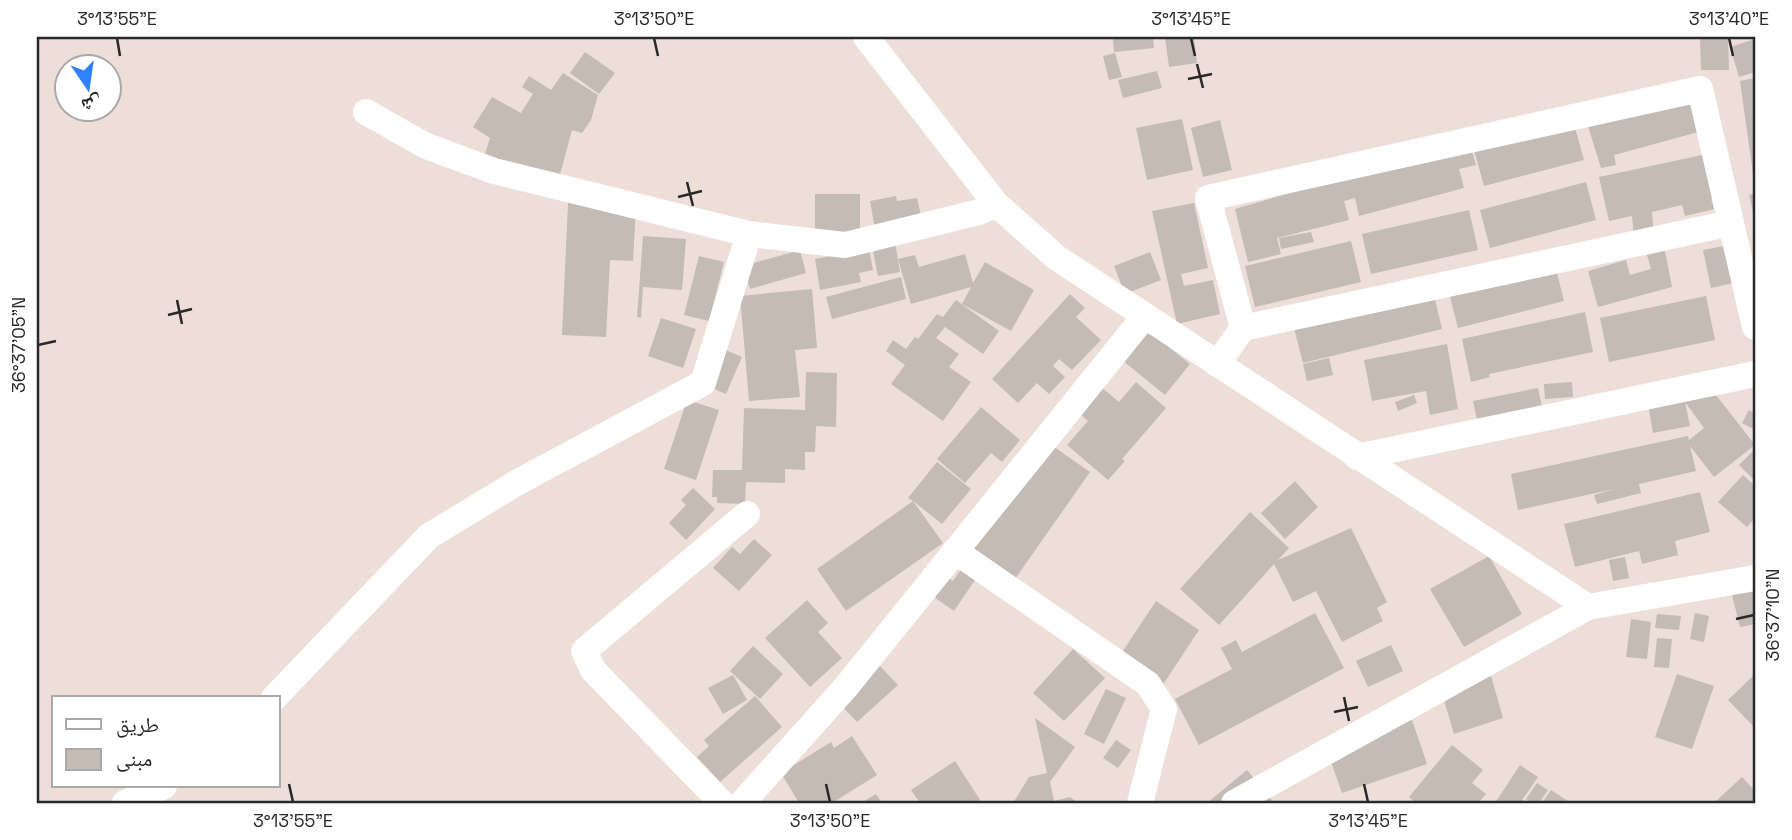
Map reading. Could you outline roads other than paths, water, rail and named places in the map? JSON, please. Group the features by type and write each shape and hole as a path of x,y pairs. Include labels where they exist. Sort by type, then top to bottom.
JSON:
{"street":[{"path":"866,37 996,204 1057,258 1588,607"},
{"path":"1243,328 1208,198 1700,89 1755,327"},
{"path":"366,112 426,146 494,171 749,234 845,245 979,212 996,204"},
{"path":"1217,364 1243,328 1731,223"},
{"path":"276,696 429,536 518,482 703,383 749,234"},
{"path":"742,803 846,687 1144,317"},
{"path":"1357,457 1755,374"},
{"path":"722,803 593,670 584,651 747,514"},
{"path":"955,551 1148,684 1164,709 1140,803"},
{"path":"1234,803 1588,607 1755,578"},
{"path":"125,803 159,788"}]}
